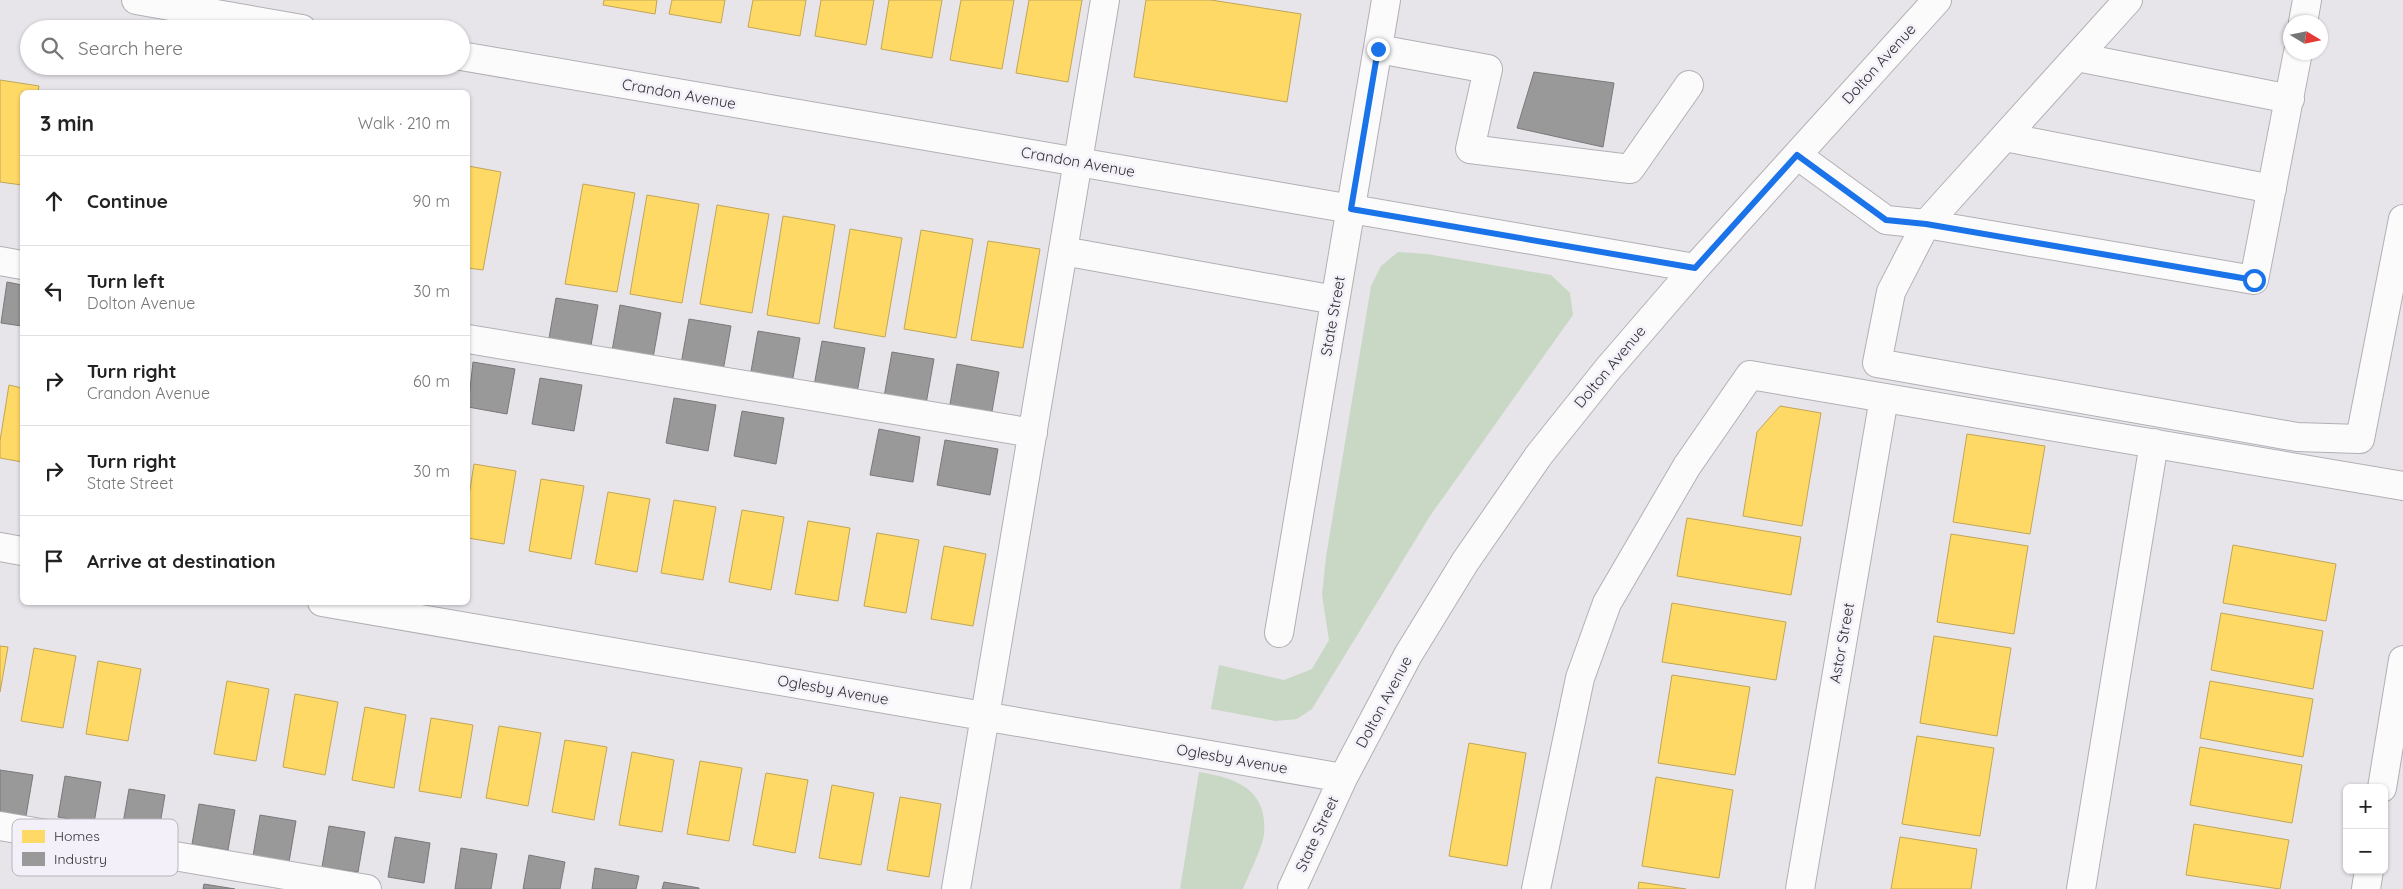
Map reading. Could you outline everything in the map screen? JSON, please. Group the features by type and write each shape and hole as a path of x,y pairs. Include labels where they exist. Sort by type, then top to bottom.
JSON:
{"street":[{"path":"136,0 250,20"},
{"path":"956,889 1105,0"},
{"name":"State Street","path":"1279,633 1386,0"},
{"name":"Dolton Avenue","path":"1343,778 1408,655 1465,562 1528,470 1607,370 1695,268 1937,0"},
{"path":"2128,0 1926,224 1891,292 1877,363 2296,437 2360,439 2403,219"},
{"path":"2304,15 2307,0"},
{"path":"1378,49 1488,69 1470,149 1630,169 1689,85"},
{"path":"2077,57 2290,99"},
{"name":"Crandon Avenue","path":"470,58 1695,268"},
{"path":"1797,155 1886,220 1926,224 2254,280 2297,60"},
{"path":"2005,137 2272,189"},
{"path":"1063,251 1336,300"},
{"path":"0,261 20,265"},
{"path":"470,339 1033,434"},
{"path":"1536,889 1580,678 1607,603 1687,466 1750,375 2403,486"},
{"name":"Astor Street","path":"1800,889 1884,398"},
{"path":"2081,889 2154,443"},
{"path":"0,547 20,551"},
{"name":"Oglesby Avenue","path":"339,605 1343,778"},
{"path":"2383,784 2403,660"},
{"name":"State Street","path":"1292,889 1343,778"},
{"path":"178,857 367,889"},
{"path":"2366,889 2368,874"}],"green space":[{"path":"1398,252 1427,254 1551,275 1570,293 1573,315 1430,516 1312,709 1297,719 1276,721 1211,709 1219,665 1284,680 1312,669 1329,640 1322,595 1326,557 1371,286 1381,266"},
{"path":"1199,772 1237,782 1255,796 1261,806 1264,819 1263,840 1243,889 1180,889"}],"building: Homes":[{"path":"604,0 657,0 655,14 603,5"},
{"path":"672,0 725,0 721,23 669,14"},
{"path":"753,0 806,0 800,36 748,27"},
{"path":"821,0 874,0 866,45 815,36"},
{"path":"889,0 942,0 932,58 881,49"},
{"path":"961,0 1014,0 1002,69 950,60"},
{"path":"1029,0 1082,0 1068,82 1016,73"},
{"path":"1146,0 1211,0 1301,14 1287,102 1134,77"},
{"path":"0,80 39,86 38,90 20,90 20,185 0,182"},
{"path":"470,166 501,172 483,270 470,268"},
{"path":"583,184 635,193 617,292 565,284"},
{"path":"647,195 699,204 682,303 630,294"},
{"path":"717,205 769,214 752,313 700,304"},
{"path":"783,216 835,225 819,324 767,315"},
{"path":"850,229 902,238 885,337 834,328"},
{"path":"921,230 973,239 956,338 904,329"},
{"path":"988,241 1040,249 1023,348 971,340"},
{"path":"9,385 20,388 20,462 0,458 0,441"},
{"path":"1780,406 1821,413 1802,526 1743,516 1757,432"},
{"path":"1967,434 2045,446 2030,534 1953,522"},
{"path":"474,464 516,471 504,544 470,538 470,489"},
{"path":"541,479 584,486 571,559 529,551"},
{"path":"608,492 650,499 637,572 595,564"},
{"path":"674,500 716,507 703,580 661,573"},
{"path":"742,510 784,517 771,590 729,582"},
{"path":"1687,518 1801,537 1791,595 1677,576"},
{"path":"808,521 850,528 838,601 795,594"},
{"path":"877,533 919,540 906,613 864,606"},
{"path":"1951,534 2028,546 2014,634 1937,622"},
{"path":"2233,545 2336,564 2326,621 2223,603"},
{"path":"944,546 986,554 973,626 931,619"},
{"path":"1672,603 1786,622 1776,680 1662,662"},
{"path":"2221,613 2323,631 2313,689 2211,670"},
{"path":"1934,636 2011,648 1997,736 1920,723"},
{"path":"0,646 8,647 0,692"},
{"path":"34,648 76,656 63,728 21,721"},
{"path":"98,661 141,669 128,741 86,734"},
{"path":"1672,675 1750,687 1735,775 1658,763"},
{"path":"227,681 269,689 256,761 214,754"},
{"path":"2210,681 2313,699 2303,757 2200,738"},
{"path":"295,694 338,702 325,775 283,767"},
{"path":"365,707 406,715 394,788 352,780"},
{"path":"431,718 473,725 461,798 419,791"},
{"path":"499,726 541,733 528,806 486,798"},
{"path":"1917,736 1994,748 1980,836 1902,824"},
{"path":"565,740 607,747 594,820 552,812"},
{"path":"1469,743 1526,753 1507,866 1449,856"},
{"path":"2200,747 2302,765 2292,823 2190,805"},
{"path":"632,752 674,760 662,832 619,825"},
{"path":"700,761 742,768 729,841 687,834"},
{"path":"766,773 808,780 795,853 753,845"},
{"path":"1656,777 1733,790 1719,878 1642,866"},
{"path":"832,785 874,793 861,865 819,858"},
{"path":"900,797 941,804 929,877 887,870"},
{"path":"2194,824 2289,840 2280,889 2186,875"},
{"path":"1900,837 1977,849 1971,889 1891,889"},
{"path":"1639,882 1686,889 1638,889"}],"building: Industry":[{"path":"1534,72 1614,83 1603,147 1517,128"},
{"path":"7,282 20,285 20,326 1,323"},
{"path":"556,298 598,305 590,351 548,344"},
{"path":"620,305 661,313 653,358 612,351"},
{"path":"689,319 731,326 723,371 681,364"},
{"path":"758,331 800,338 792,383 750,377"},
{"path":"822,341 865,348 857,393 814,386"},
{"path":"892,352 934,359 926,404 884,397"},
{"path":"473,362 515,369 507,414 470,407"},
{"path":"957,364 999,372 991,417 949,410"},
{"path":"540,378 582,385 574,431 532,424"},
{"path":"674,398 716,405 708,451 666,443"},
{"path":"742,411 784,418 776,464 734,456"},
{"path":"879,429 920,437 913,482 870,475"},
{"path":"945,440 998,449 990,495 937,485"},
{"path":"0,770 33,775 26,816 0,812"},
{"path":"65,776 101,782 95,819 58,817"},
{"path":"129,789 165,795 161,819 124,819"},
{"path":"199,804 235,810 228,850 192,844"},
{"path":"260,815 296,821 289,862 253,856"},
{"path":"329,826 365,832 358,872 322,867"},
{"path":"395,837 430,843 424,883 388,877"},
{"path":"461,848 497,854 491,889 455,889"},
{"path":"529,855 565,862 560,889 523,889"},
{"path":"595,868 639,876 636,889 592,889"},
{"path":"664,882 699,888 699,889 662,889"},
{"path":"204,884 235,889 203,889"}],"route":[{"path":"1378,49 1351,209 1695,268 1797,155 1886,220 1926,224 2254,280"}]}
